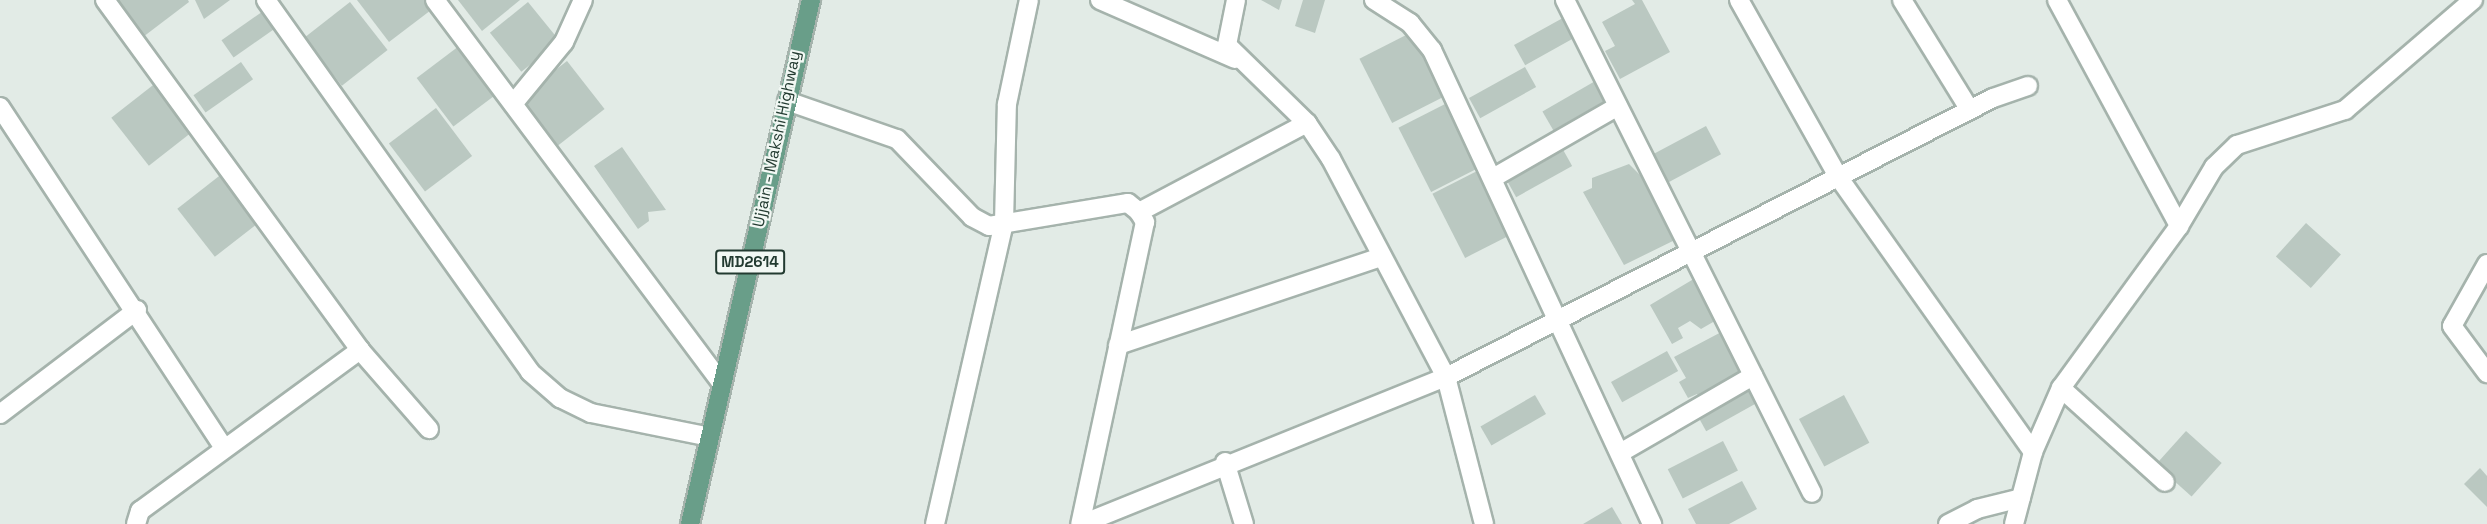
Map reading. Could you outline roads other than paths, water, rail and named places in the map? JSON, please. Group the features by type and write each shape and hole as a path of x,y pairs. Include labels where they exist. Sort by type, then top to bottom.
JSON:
{"main road":[{"name":"Ujjain - Makshi Highway","path":"690,524 811,0"}],"street":[{"path":"105,0 360,350 429,429"},
{"path":"266,0 530,372 560,398 591,413 710,437"},
{"path":"435,0 722,384"},
{"path":"513,104 564,42 583,0"},
{"path":"935,524 1004,223 1007,104 1029,0"},
{"path":"1100,0 1235,58"},
{"path":"1236,0 1227,45 1235,58 1307,123 1446,377 1483,524"},
{"path":"1374,0 1410,23 1432,50 1561,321 1652,524"},
{"path":"1565,0 1812,493"},
{"path":"1739,0 1839,178 2033,452"},
{"path":"1902,0 1970,110"},
{"path":"2057,0 2179,226"},
{"path":"2014,524 2033,452 2061,388 2179,226 2214,167 2237,145 2345,110 2473,0"},
{"path":"1081,524 1114,507 1225,462 1446,377 1561,321 1970,110 2028,86"},
{"path":"787,101 897,140 972,217 989,226 1128,203 1139,212 1145,222 1081,524"},
{"path":"1493,178 1618,106"},
{"path":"0,107 137,310 223,447"},
{"path":"1139,212 1307,123"},
{"path":"1118,345 1381,257"},
{"path":"2487,264 2452,326 2487,374"},
{"path":"0,414 137,310"},
{"path":"136,524 140,511 223,447 360,350"},
{"path":"1620,453 1753,376"},
{"path":"2061,388 2165,482"},
{"path":"1225,462 1244,524"},
{"path":"1953,520 2021,498"}]}
